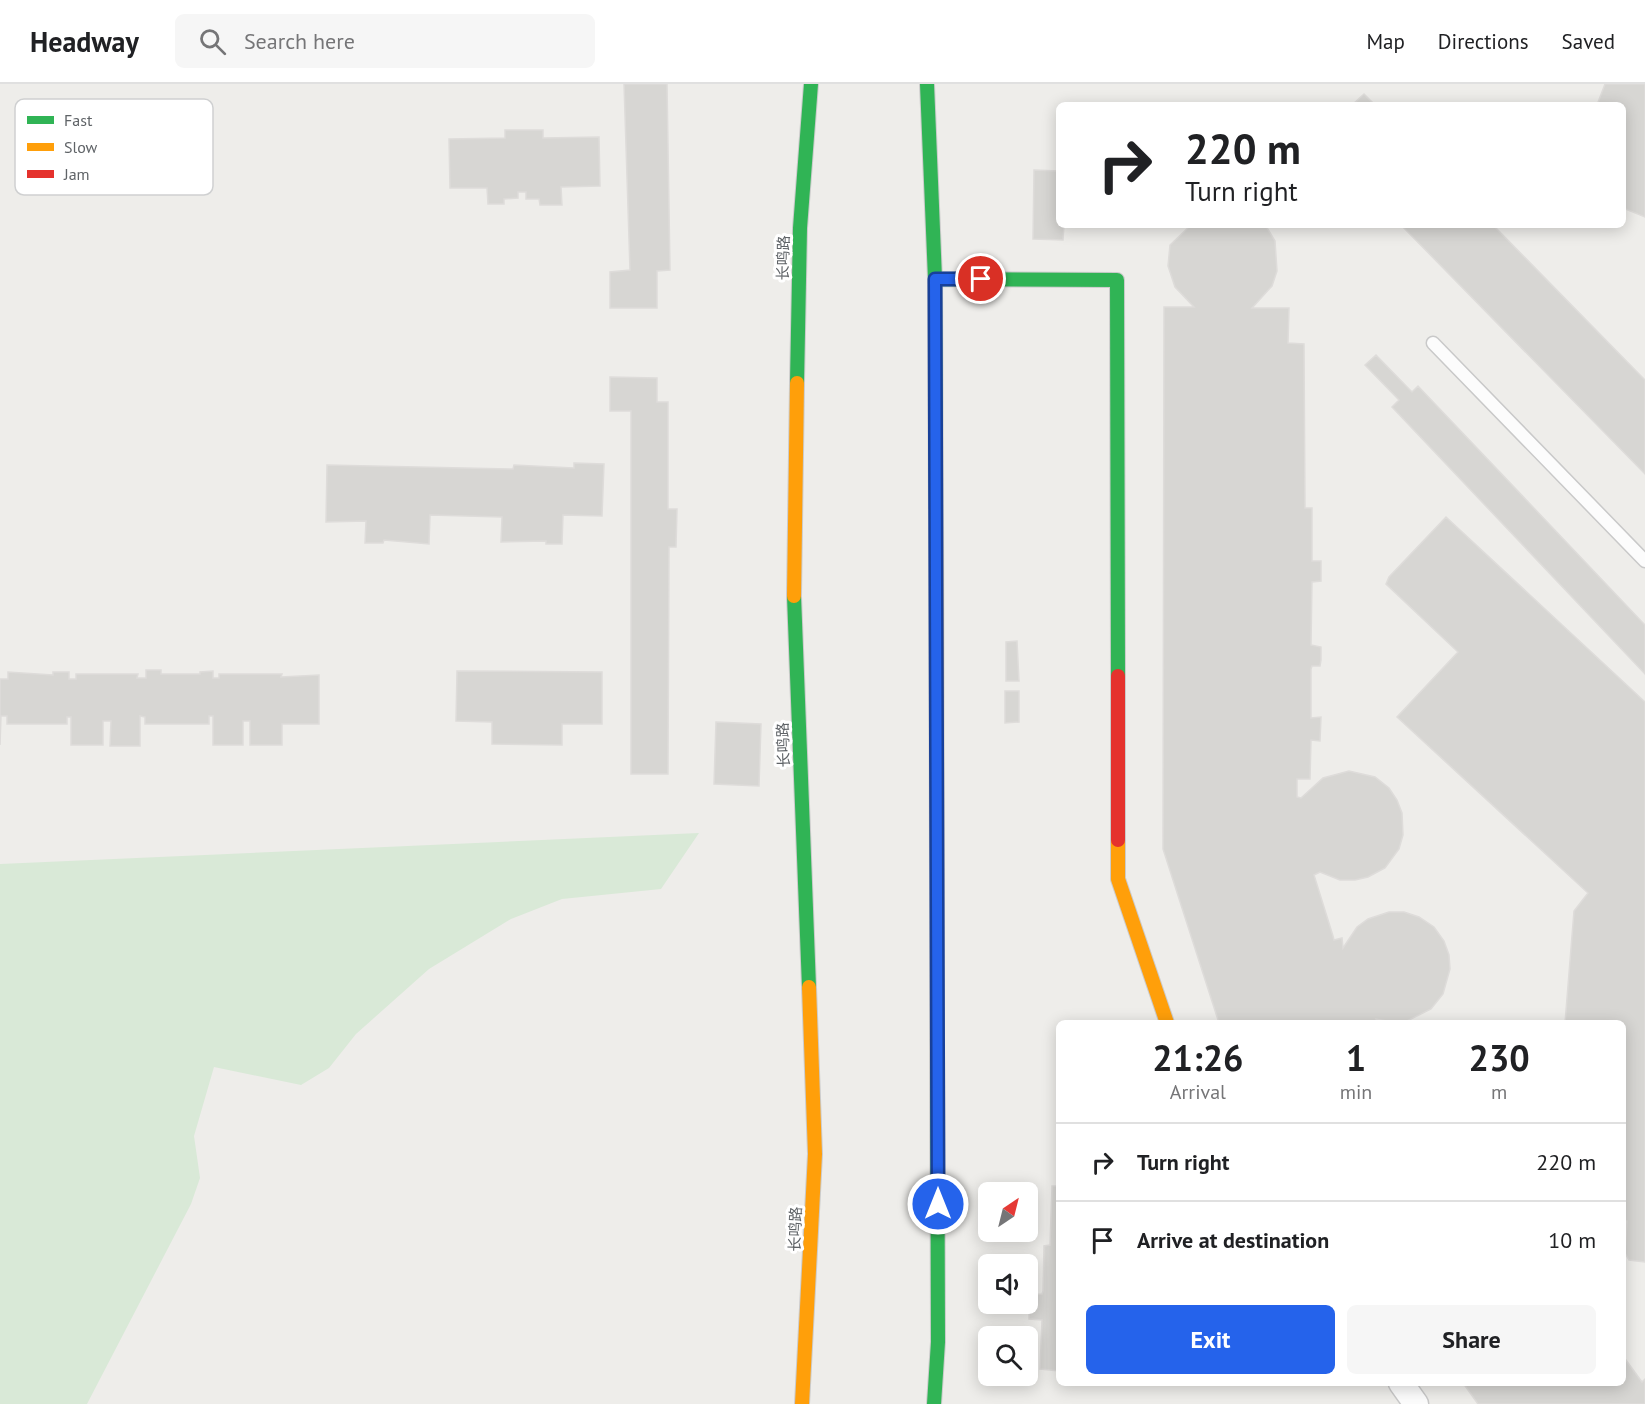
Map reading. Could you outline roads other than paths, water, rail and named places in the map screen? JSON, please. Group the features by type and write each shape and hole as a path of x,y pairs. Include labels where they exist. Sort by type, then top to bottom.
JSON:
{"main road":[{"name":"长鸣路","path":"802,1404 806,1367 815,1154 794,596 800,228 811,84"},
{"path":"927,84 935,279 938,1342 934,1404"},
{"path":"935,279 1117,280 1118,879 1166,1020"}],"street":[{"path":"1403,1386 1416,1404"}],"lane":[{"path":"1433,343 1645,561"}]}
